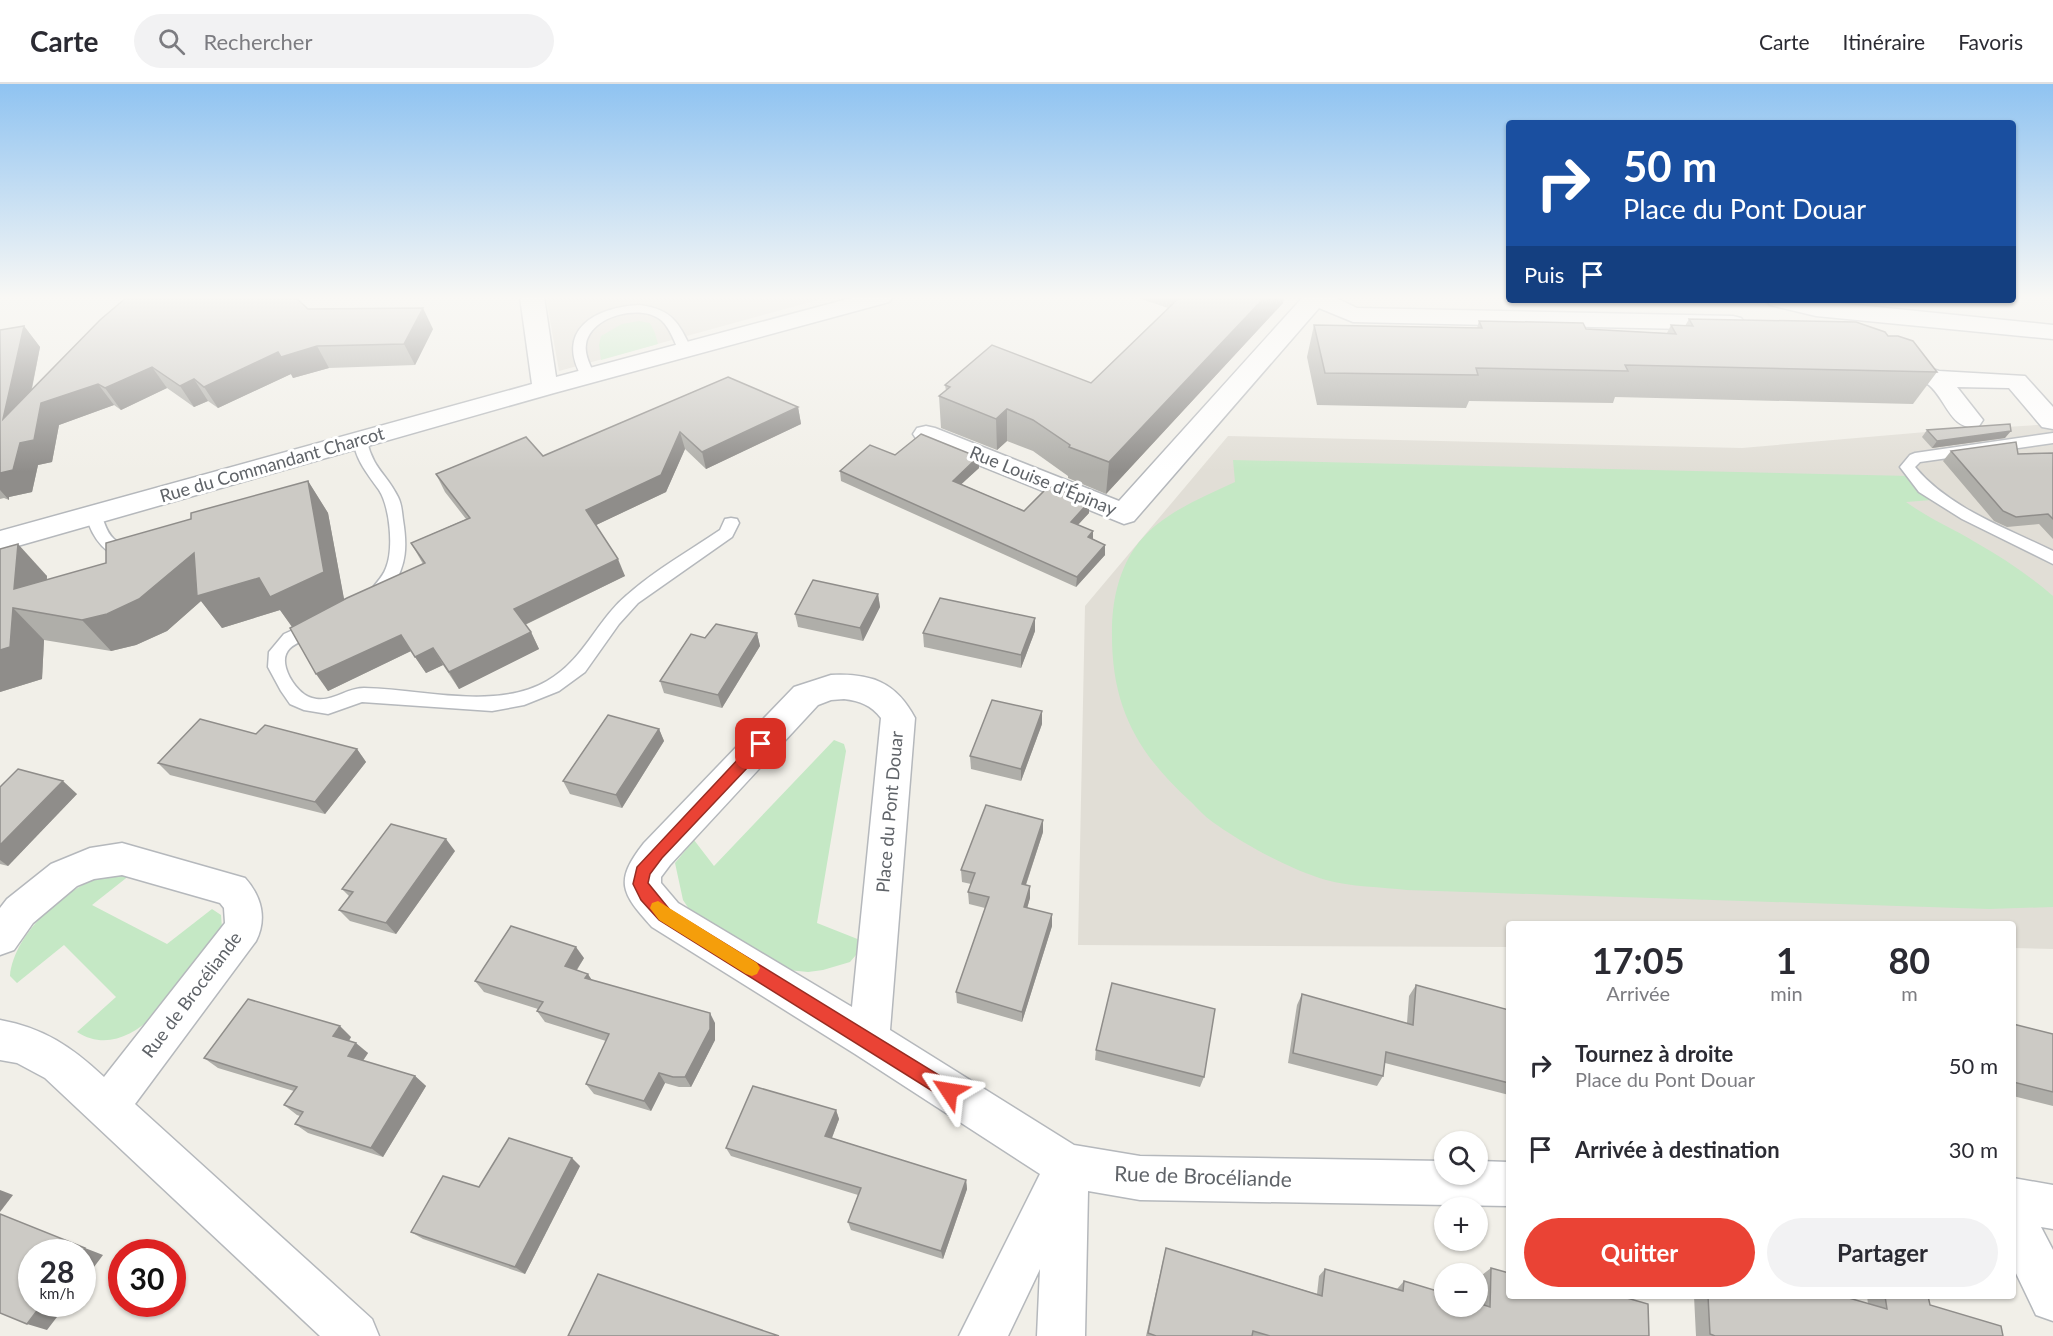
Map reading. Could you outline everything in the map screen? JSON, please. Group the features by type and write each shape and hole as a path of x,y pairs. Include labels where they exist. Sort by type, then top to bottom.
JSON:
{"street":[{"path":"540,355 544,388"},
{"name":"Rue du Commandant Charcot","path":"0,541 665,355"},
{"name":"Rue Louise d'Épinay","path":"926,434 1124,514 1264,355"},
{"path":"1873,357 1937,379 2016,381 2052,429"},
{"path":"1937,379 1970,420"},
{"name":"Place du Pont Douar","path":"869,1040 898,718 894,707 886,698 866,690 843,686 827,688 806,696 657,854 642,871 640,884 665,915 869,1040 1067,1166"},
{"name":"Rue de Brocéliande","path":"0,939 21,911 47,889 64,875 90,864 122,860 232,890 242,900 245,914 243,929 107,1107"},
{"path":"0,1040 23,1044 60,1064 355,1336"},
{"path":"983,1336 1067,1166"},
{"path":"1061,1336 1067,1166"},
{"name":"Rue de Brocéliande","path":"1067,1166 1140,1178 1506,1184"},
{"path":"2016,1201 2053,1207"},
{"path":"2016,1225 2053,1298"}],"lane":[{"path":"582,355 588,376"},
{"path":"2052,429 1915,458 1907,467 1924,488 1958,510 2053,558"},
{"path":"357,607 377,595 391,579 398,562 398,533 392,498 368,469 360,441"},
{"path":"94,515 96,527 103,539 117,551 128,553 149,549"},
{"path":"328,622 290,638 278,652 277,668 287,686 296,699 310,705 328,707 361,695 492,704 525,698 553,686 579,667 613,620 632,599 726,533 731,523"}],"shaded area":[{"path":"556,355 616,355 559,371"},
{"path":"2053,425 2053,949 2016,948 2016,921 1506,921 1506,947 1078,945 1085,606 1228,436 1742,448 1926,432"}],"green space":[{"path":"600,355 617,355 601,360"},
{"path":"1233,460 1910,476 1932,500 1906,502 2006,561 2053,596 2053,907 1989,909 1407,890 1326,880 1284,864 1255,849 1213,823 1171,783 1155,764 1130,725 1116,682 1113,658 1112,620 1115,599 1128,558 1143,537 1167,517 1235,482"},
{"path":"834,740 844,744 846,751 817,923 860,940 856,955 850,962 808,972 788,970 689,909 683,900 675,863 694,840 714,866"},
{"path":"109,874 130,875 92,905 167,944 212,909 221,915 222,928 196,966 161,1009 142,1026 121,1037 99,1040 77,1032 116,997 64,945 17,983 10,976 21,943 32,927 77,888"}],"building":[{"path":"0,355 17,355 3,419 65,355 271,355 204,387 194,379 180,386 152,367 105,388 98,384 41,403 34,440 20,443 13,470 0,473"},
{"path":"980,355 1019,355 1091,383 1120,355 1210,355 1109,462 1069,447 1070,445 1033,420 1007,409 996,419 939,396 950,387 945,385"},
{"path":"1321,355 1924,355 1937,372 1625,365 1628,371 1476,368 1478,375 1325,373"},
{"path":"728,377 798,407 702,452 680,432 661,475 586,510 618,559 514,609 531,632 449,672 433,648 415,657 401,635 316,674 290,628 347,598 425,563 411,543 470,518 436,474 526,437 543,456"},
{"path":"2010,424 2011,431 1937,441 1927,430"},
{"path":"921,434 978,457 953,481 1024,511 1049,486 1089,502 1071,522 1093,531 1088,537 1105,545 1077,577 840,471 870,445 895,455"},
{"path":"2016,442 2018,454 2053,453 2053,519 2048,514 2016,517 2003,511 1951,451"},
{"path":"308,481 324,572 270,597 259,578 197,596 194,553 139,599 107,614 82,620 13,608 10,647 0,650 0,549 18,544 14,589 106,563 106,543 191,519 191,513"},
{"path":"813,580 878,594 860,628 795,614"},
{"path":"940,598 1035,618 1021,655 923,633"},
{"path":"716,624 757,633 718,695 660,681 691,634 705,638"},
{"path":"992,700 1042,711 1021,769 970,756"},
{"path":"608,715 659,729 616,795 563,781"},
{"path":"200,719 256,734 265,725 357,749 315,802 158,763"},
{"path":"18,769 63,781 0,845 0,787"},
{"path":"986,805 1043,820 1022,884 1030,886 1024,907 1052,914 1022,1012 956,992 989,897 968,892 975,873 961,870"},
{"path":"391,824 446,839 386,923 339,910 353,892 342,889"},
{"path":"511,926 576,947 565,966 588,974 585,978 710,1013 710,1029 685,1077 673,1077 659,1073 644,1101 586,1084 609,1034 537,1011 543,1002 475,981"},
{"path":"1112,983 1215,1009 1204,1077 1096,1050"},
{"path":"1416,985 1506,1009 1506,1082 1386,1052 1383,1076 1293,1053 1302,994 1413,1025"},
{"path":"248,999 340,1026 333,1036 356,1043 348,1056 415,1076 371,1148 295,1124 303,1112 284,1105 297,1087 204,1058"},
{"path":"2016,1025 2053,1034 2053,1092 2016,1083"},
{"path":"753,1086 836,1110 825,1136 966,1180 941,1251 848,1222 861,1188 726,1148"},
{"path":"509,1138 572,1158 515,1267 411,1232 443,1176 479,1187"},
{"path":"0,1214 62,1239 18,1239 18,1317 32,1317 27,1324 0,1313"},
{"path":"1166,1248 1322,1296 1325,1269 1403,1291 1404,1281 1434,1290 1434,1317 1488,1317 1491,1268 1506,1272 1506,1299 1630,1299 1648,1304 1649,1336 1270,1336 1253,1331 1252,1336 1156,1336 1148,1333"},
{"path":"598,1274 779,1336 568,1336"},
{"path":"1708,1299 1852,1299 1887,1309 1885,1299 1929,1299 1930,1305 2001,1326 2003,1336 1715,1336 1710,1334"}],"slow traffic":[{"path":"658,908 665,915 752,968"}],"route":[{"path":"761,744 642,871 640,884 665,915 949,1091"}]}
